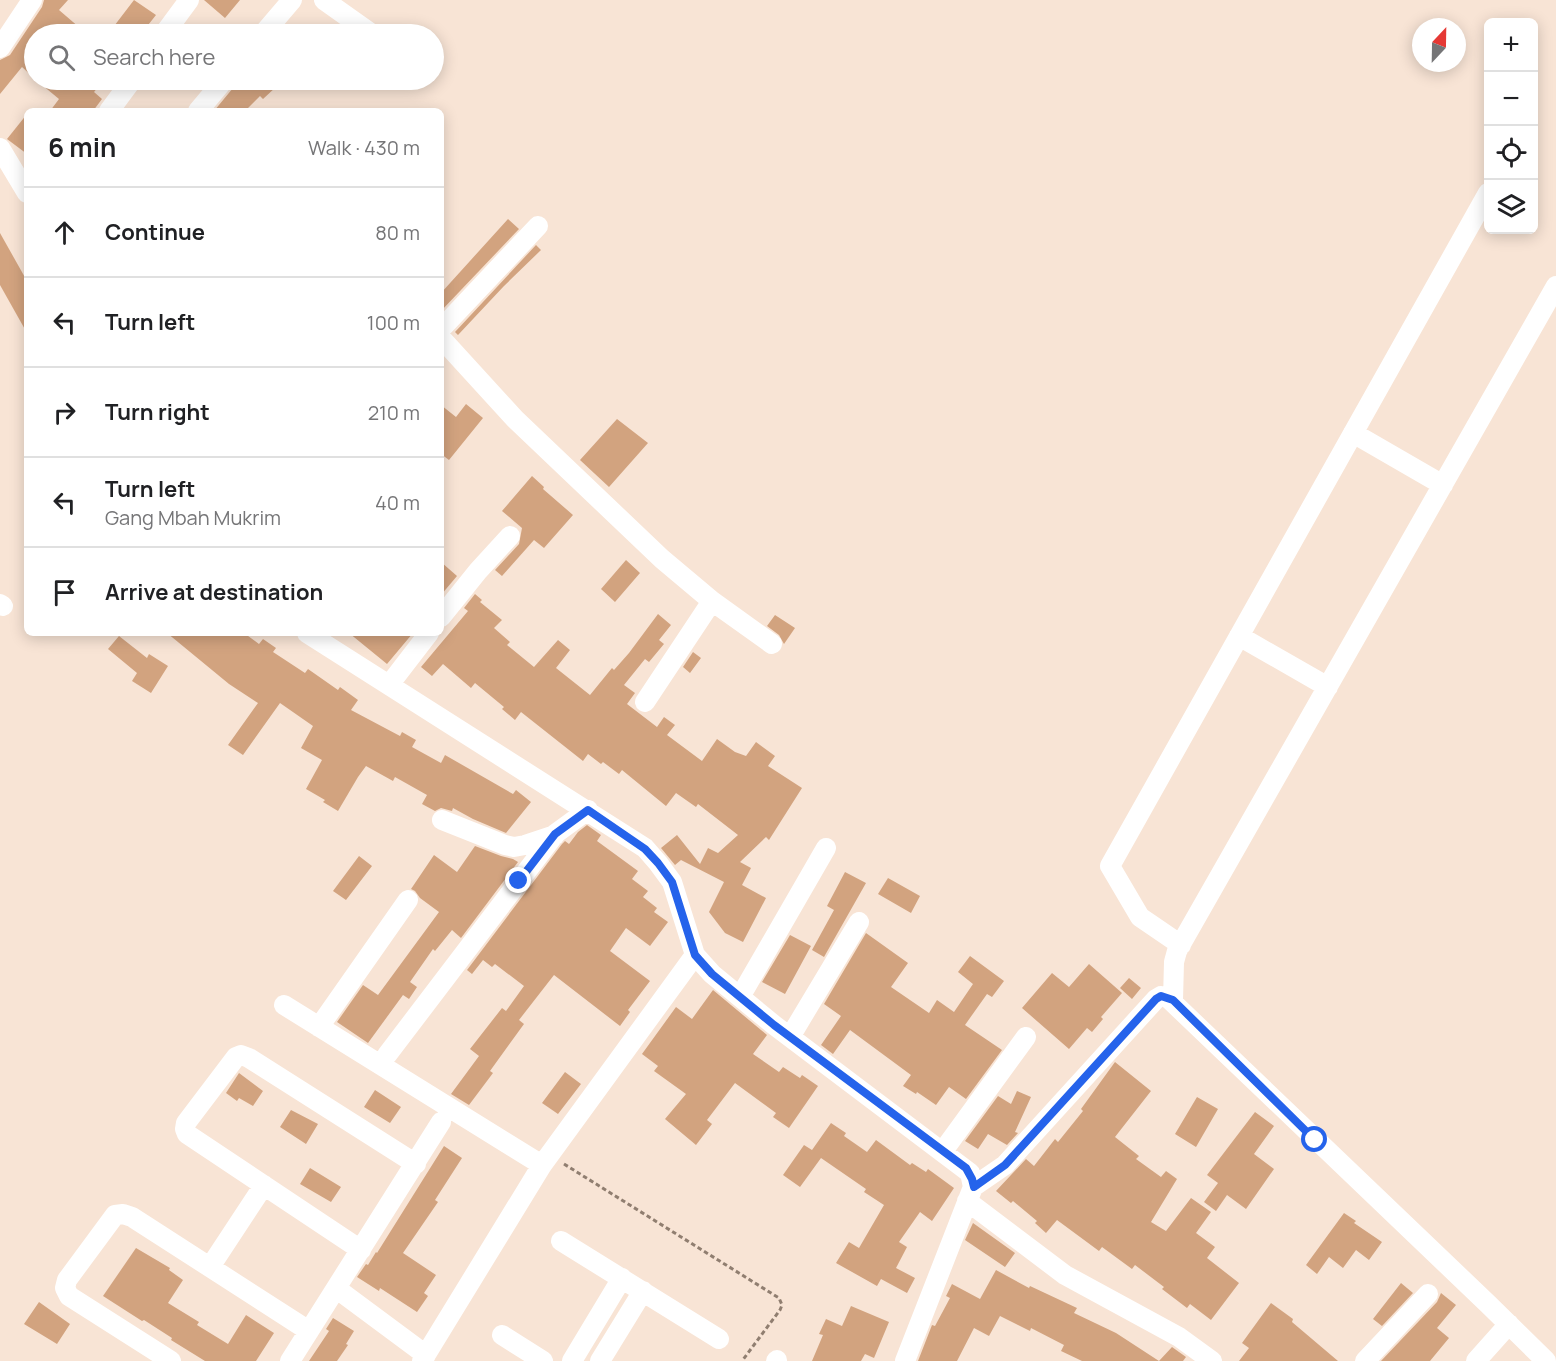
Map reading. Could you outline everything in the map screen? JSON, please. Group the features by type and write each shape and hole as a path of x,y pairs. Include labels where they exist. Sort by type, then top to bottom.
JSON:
{"street":[{"path":"0,48 32,0"},
{"path":"171,24 189,0"},
{"path":"271,24 292,0"},
{"path":"324,0 358,24"},
{"path":"111,108 125,90"},
{"path":"201,108 216,90"},
{"path":"0,148 24,188"},
{"path":"1180,945 1140,917 1110,866 1484,200"},
{"path":"444,326 538,226"},
{"path":"1173,1000 1174,962 1180,945 1556,286"},
{"path":"444,341 515,419 662,559 711,601 772,644"},
{"path":"1353,433 1443,485"},
{"path":"444,613 510,536"},
{"path":"645,702 711,601"},
{"path":"312,636 639,844 658,863 672,882 702,964 790,1037 966,1168 972,1179 970,1194 905,1361"},
{"path":"389,685 427,636"},
{"path":"1239,636 1328,687"},
{"path":"442,820 514,847 555,834 588,810"},
{"path":"387,1055 555,834"},
{"path":"740,997 826,848"},
{"path":"319,1027 408,900"},
{"path":"790,1037 859,922"},
{"path":"337,1290 424,1358 546,1160 702,964"},
{"path":"970,1194 1005,1165 1161,996 1173,1000 1315,1140 1546,1361"},
{"path":"284,1005 546,1160"},
{"path":"943,1151 1026,1037"},
{"path":"361,1250 187,1134 186,1123 236,1057 241,1055 416,1164"},
{"path":"290,1361 337,1290 441,1122"},
{"path":"210,1267 264,1185"},
{"path":"970,1194 1065,1275 1179,1337 1212,1361"},
{"path":"171,1361 69,1296 65,1288 67,1280 115,1215 123,1214 132,1217 309,1331"},
{"path":"561,1241 719,1339"},
{"path":"572,1361 622,1278"},
{"path":"600,1361 643,1292"},
{"path":"1365,1361 1428,1294"},
{"path":"1476,1361 1509,1324"},
{"path":"502,1335 543,1361"}],"path":[{"path":"546,1160 779,1298 782,1305 780,1310 742,1361"}],"building":[{"path":"44,0 68,0 59,10 75,24 31,24"},
{"path":"134,0 156,15 149,24 116,24"},
{"path":"204,0 240,0 225,18"},
{"path":"24,34 24,69 22,67 0,94 0,60 10,55"},
{"path":"48,90 96,90 94,92 102,99 95,108 52,108 59,99"},
{"path":"231,90 273,90 263,99 260,96 248,108 216,108"},
{"path":"24,118 24,152 7,139"},
{"path":"508,219 519,229 444,308 444,290"},
{"path":"0,233 24,276 24,328 0,285"},
{"path":"536,245 541,250 458,335 455,332"},
{"path":"466,404 483,418 449,460 444,456 444,407 456,417"},
{"path":"617,419 648,443 609,487 580,460"},
{"path":"532,476 544,487 543,489 573,515 544,548 534,540 502,576 495,570 519,544 522,528 502,511"},
{"path":"626,560 640,573 615,602 601,589"},
{"path":"444,565 457,576 444,591"},
{"path":"475,594 482,600 480,602 502,620 494,628 510,642 507,645 534,667 558,640 570,650 556,668 590,695 612,668 614,670 629,653 658,614 671,625 659,640 664,644 649,662 645,659 624,685 635,693 627,704 657,727 664,717 675,725 667,735 702,761 717,739 735,752 746,756 756,742 775,756 768,766 802,788 769,840 766,837 740,862 751,868 742,885 766,898 743,942 725,933 709,912 724,882 681,860 675,865 661,848 677,835 700,864 708,848 718,853 738,835 698,804 696,807 676,793 666,806 622,770 619,774 588,754 583,761 521,712 515,720 502,709 504,707 475,683 471,688 443,664 432,676 421,667 468,611 464,608"},
{"path":"775,615 795,628 784,644 779,635 767,626"},
{"path":"119,636 147,658 149,654 168,666 151,693 132,681 137,673 108,649"},
{"path":"171,636 248,636 259,644 263,639 276,648 273,652 305,673 308,669 338,690 340,687 358,700 351,710 400,736 402,732 416,740 412,747 441,763 445,755 513,794 516,790 531,802 506,833 453,808 452,811 441,808 435,811 422,804 427,795 395,777 393,781 366,766 338,811 306,789 322,760 301,748 313,726 280,703 243,755 228,745 258,703 229,684"},
{"path":"353,636 410,636 387,664"},
{"path":"693,652 701,658 690,673 683,667"},
{"path":"587,825 601,835 597,841 638,871 632,879 648,891 643,897 657,908 654,912 668,922 650,946 626,928 610,951 650,981 628,1010 630,1012 620,1026 554,975 519,1020 524,1024 490,1071 493,1073 469,1105 451,1094 479,1056 470,1049 502,1008 506,1011 524,986 495,964 492,967 483,960 472,974 467,970 562,844 565,841 569,844"},
{"path":"475,846 518,862 461,938 452,930 435,951 433,949 410,982 417,987 409,999 403,995 368,1043 337,1022 363,985 378,995 439,912 411,889 434,855 457,872"},
{"path":"359,856 372,866 346,900 333,891"},
{"path":"845,872 866,883 824,957 812,950 834,910 827,906"},
{"path":"888,878 920,896 911,913 878,894"},
{"path":"866,933 908,963 891,987 929,1013 937,1000 954,1012 973,984 958,972 970,956 1004,981 992,997 987,994 965,1025 1002,1050 966,1099 949,1087 936,1105 917,1092 916,1094 903,1086 911,1075 850,1030 833,1054 821,1045 841,1016 824,1004"},
{"path":"790,935 811,946 785,994 762,982"},
{"path":"1089,964 1122,993 1101,1017 1103,1019 1092,1032 1087,1028 1069,1049 1022,1008 1052,973 1069,987"},
{"path":"1129,978 1141,988 1132,999 1120,988"},
{"path":"713,990 767,1035 753,1054 779,1072 783,1067 800,1078 802,1075 818,1086 789,1128 773,1117 776,1113 735,1083 707,1120 712,1124 696,1145 665,1119 686,1094 654,1071 658,1066 642,1054 676,1007 692,1019"},
{"path":"1115,1062 1151,1091 1115,1137 1139,1156 1136,1159 1161,1177 1166,1171 1177,1179 1151,1222 1166,1231 1191,1198 1211,1212 1196,1233 1215,1247 1207,1258 1239,1283 1211,1320 1190,1304 1187,1308 1135,1265 1132,1269 1102,1247 1099,1251 1057,1220 1046,1233 1035,1223 1037,1221 1013,1201 1011,1203 996,1191 1026,1159 1034,1166 1055,1139 1058,1142 1083,1111 1081,1109"},
{"path":"565,1072 581,1084 558,1114 542,1103"},
{"path":"239,1073 263,1091 253,1106 239,1098 237,1101 226,1093"},
{"path":"375,1090 401,1107 390,1123 364,1107"},
{"path":"1017,1091 1031,1097 1015,1132 1018,1133 1007,1145 988,1134 978,1149 965,1141 998,1096 1011,1104"},
{"path":"1197,1097 1218,1109 1196,1147 1175,1134"},
{"path":"291,1110 318,1124 306,1144 280,1127"},
{"path":"1255,1112 1274,1126 1254,1154 1274,1169 1246,1209 1227,1195 1216,1211 1204,1202 1218,1183 1207,1175"},
{"path":"831,1123 846,1133 844,1136 867,1152 876,1140 910,1165 912,1163 926,1172 928,1169 954,1188 932,1221 920,1212 899,1242 907,1247 896,1268 915,1278 907,1293 881,1279 877,1286 836,1263 849,1242 859,1248 884,1205 864,1192 866,1189 821,1158 800,1187 783,1175 804,1145 812,1150"},
{"path":"444,1146 462,1158 435,1200 438,1202 403,1253 436,1275 424,1293 428,1296 417,1312 380,1288 379,1291 357,1277 377,1253"},
{"path":"310,1168 341,1187 331,1202 300,1184"},
{"path":"1344,1213 1356,1221 1354,1223 1382,1242 1369,1260 1356,1250 1343,1268 1329,1257 1317,1274 1306,1265"},
{"path":"973,1223 1015,1253 1005,1267 965,1240"},
{"path":"136,1248 170,1268 169,1270 183,1280 168,1303 199,1322 197,1325 228,1344 246,1315 274,1333 256,1361 205,1361 103,1296"},
{"path":"996,1270 1029,1288 1030,1286 1077,1308 1074,1313 1116,1333 1159,1361 1082,1361 1061,1351 1064,1345 1031,1328 1030,1331 1000,1316 989,1336 974,1328 957,1361 918,1361 932,1325 935,1326 950,1298 946,1296 952,1284 980,1299"},
{"path":"1401,1283 1413,1293 1382,1326 1373,1319"},
{"path":"1441,1293 1456,1305 1437,1328 1449,1338 1430,1361 1381,1361 1437,1302"},
{"path":"39,1302 70,1324 57,1344 24,1324"},
{"path":"1271,1303 1293,1319 1292,1322 1338,1361 1239,1361 1249,1348 1242,1343"},
{"path":"851,1306 889,1322 874,1358 865,1354 861,1361 812,1361 823,1335 819,1334 826,1319 842,1326"},
{"path":"333,1318 354,1331 346,1344 348,1345 337,1361 309,1361 329,1331 326,1329"},
{"path":"1172,1347 1186,1357 1183,1361 1159,1361"}],"route":[{"path":"519,881 555,834 588,810 633,840 658,863 672,882 695,955 700,962 774,1025 966,1168 974,1187 1005,1165 1161,996 1173,1000 1315,1140"}]}
